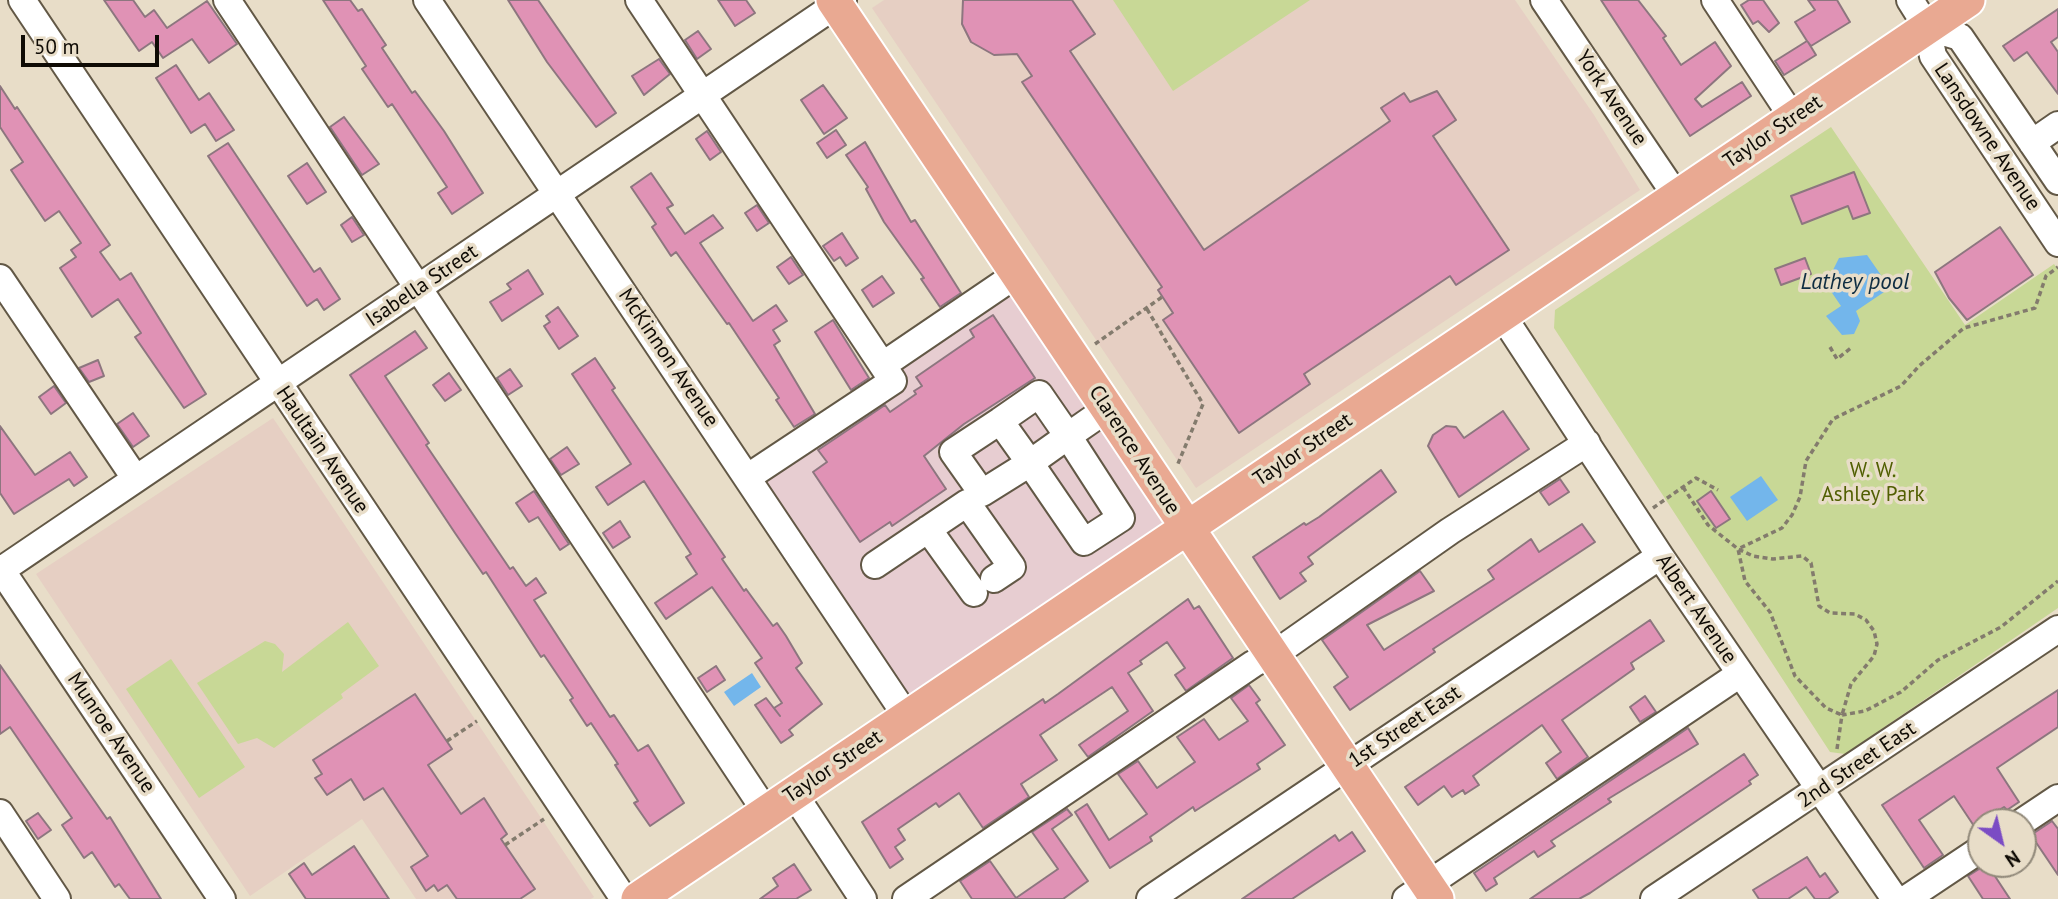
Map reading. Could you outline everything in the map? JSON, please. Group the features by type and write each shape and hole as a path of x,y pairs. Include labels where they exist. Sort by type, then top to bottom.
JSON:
{"main road":[{"name":"Taylor Street","path":"638,899 1793,118 1919,13 1968,0"},
{"name":"Clarence Avenue","path":"837,2 1346,767 1423,894"}],"street":[{"name":"Haultain Avenue","path":"22,0 624,899"},
{"path":"227,0 766,812"},
{"name":"McKinnon Avenue","path":"427,0 907,717"},
{"path":"639,0 893,380 748,477"},
{"name":"York Avenue","path":"1544,0 1677,197"},
{"path":"1715,0 1793,118"},
{"name":"Isabella Street","path":"0,570 558,194 837,2"},
{"name":"Lansdowne Avenue","path":"1919,13 1960,37 2058,181"},
{"name":"Lansdowne Avenue","path":"1919,13 1933,56 2058,243"},
{"path":"2032,143 2058,125"},
{"path":"883,365 1017,274"},
{"path":"0,278 135,478"},
{"name":"Albert Avenue","path":"1502,315 1740,674 1895,899"},
{"path":"928,529 984,586 1012,567 953,452 1039,394 1121,518 1084,542 1000,421"},
{"path":"875,565 1107,409"},
{"path":"906,899 1450,531 1587,443"},
{"name":"1st Street East","path":"1150,899 1661,556"},
{"name":"Munroe Avenue","path":"0,570 222,899"},
{"name":"2nd Street East","path":"1654,899 1849,771 2058,628"},
{"path":"1423,894 1740,674"},
{"path":"793,794 863,899"},
{"path":"2037,812 2058,798"},
{"path":"0,813 57,899"},
{"path":"1906,899 1967,858"}],"path":[{"path":"1738,549 1782,528 1792,515 1800,497 1806,461 1833,419 1901,386 1919,366 1965,328 2035,308 2046,276 2058,267"},
{"path":"1091,347 1162,297"},
{"path":"1147,309 1203,404 1175,472"},
{"path":"1830,346 1837,359 1851,348"},
{"path":"1636,519 1696,478 1718,490"},
{"path":"1683,487 1708,525 1738,549 1753,556 1773,559 1802,556 1811,563 1819,606 1830,613 1855,614 1866,620 1874,631 1877,644 1874,656 1851,684 1842,715 1837,754 1849,771"},
{"path":"1738,549 1745,581 1770,612 1795,676 1826,708 1842,715 1865,711 1901,692 1938,660 2001,627 2058,581"},
{"path":"447,741 482,717"},
{"path":"505,845 549,816"}],"shaded area":[{"path":"884,0 1515,0 1594,115 1640,190 1196,488 872,8"},
{"path":"1017,274 1173,521 907,717 748,477 893,381 883,365"},
{"path":"273,418 594,897 591,899 416,899 362,819 250,896 36,574"}],"green space":[{"path":"1113,0 1310,0 1173,91"},
{"name":"W. W. Ashley Park","path":"1831,127 1965,325 2054,264 2058,270 2058,608 1845,754 1830,752 1554,328 1555,310"},
{"path":"348,622 379,666 341,694 343,698 274,748 257,738 238,744 197,683 265,641 275,644 284,654 282,672"},
{"path":"171,659 245,767 199,798 126,689"}],"water":[{"name":"Lathey pool","path":"1867,255 1890,288 1856,311 1860,321 1854,334 1842,335 1826,316 1841,306 1826,284 1839,258"},
{"path":"1761,476 1778,500 1747,521 1730,497"},
{"path":"752,673 761,687 734,706 724,692"}],"building":[{"path":"104,0 133,0 145,17 154,10 167,28 207,1 237,44 209,63 192,39 163,58 152,42 139,51"},
{"path":"323,0 350,0 358,11 362,9 386,45 382,48 412,93 415,91 444,131 483,193 452,214 438,193 447,187 392,104 388,107 362,69 366,66"},
{"path":"508,0 538,0 616,113 596,127 547,62"},
{"path":"718,0 746,0 755,13 735,26"},
{"path":"963,0 1072,0 1095,34 1070,51 1204,250 1390,121 1381,108 1404,93 1410,102 1437,91 1456,120 1433,136 1509,250 1456,285 1450,276 1304,374 1310,384 1239,433 1163,320 1173,313 1158,290 1162,287 1022,82 1032,76 1017,54 994,55 971,42 962,24"},
{"path":"1601,0 1638,0 1666,36 1663,38 1681,65 1715,42 1731,66 1695,99 1702,107 1742,82 1751,96 1690,136"},
{"path":"1749,0 1763,0 1779,23 1769,32 1758,21 1753,24 1741,5"},
{"path":"1808,0 1837,0 1850,22 1811,46 1808,42 1816,55 1784,75 1775,61 1807,41 1795,22 1815,10"},
{"path":"2058,9 2058,37 2051,42 2058,52 2058,94 2027,52 2014,61 2003,46"},
{"path":"698,31 711,49 697,59 685,40"},
{"path":"659,59 670,74 644,95 632,76"},
{"path":"176,65 199,100 209,93 234,130 216,141 205,124 191,133 156,78"},
{"path":"823,85 847,118 824,134 801,100"},
{"path":"0,86 110,245 100,252 120,280 131,273 206,394 184,408 135,337 141,333 118,299 92,317 60,268 76,257 71,250 81,243 59,211 45,221 11,170 23,162 0,127"},
{"path":"344,117 379,164 362,175 330,127"},
{"path":"836,130 846,145 827,158 817,143"},
{"path":"707,131 721,152 710,160 696,139"},
{"path":"865,142 911,222 915,220 961,293 940,307 921,279 924,278 884,222 866,189 868,187 846,155"},
{"path":"228,143 314,272 320,268 340,299 324,310 317,299 307,306 208,156"},
{"path":"307,163 326,192 307,204 288,176"},
{"name":"Lathey pool","path":"1854,172 1870,213 1853,219 1848,206 1802,224 1791,196"},
{"path":"651,173 673,205 667,208 685,234 713,215 723,228 700,243 753,321 776,305 787,321 773,330 780,341 774,345 815,414 794,427 776,400 779,398 729,323 727,324 676,252 671,256 652,227 656,224 631,187"},
{"path":"757,205 769,223 757,231 745,213"},
{"path":"352,217 364,235 352,242 341,225"},
{"path":"2000,227 2033,275 1967,320 1949,298 1935,272"},
{"path":"842,233 858,258 846,266 840,257 834,261 823,246"},
{"path":"791,257 803,275 789,284 777,267"},
{"path":"1805,258 1811,274 1781,285 1775,269"},
{"path":"528,270 543,294 502,321 490,302 511,289 507,284"},
{"path":"882,276 894,293 873,307 862,290"},
{"path":"558,307 578,336 559,349 544,326 550,322 546,316"},
{"path":"993,315 1035,378 964,424 924,456 946,489 892,526 890,522 860,542 813,472 827,462 818,450 885,405 890,412 916,394 914,391 922,386 916,377 974,337 970,330"},
{"path":"833,320 869,378 851,390 815,332"},
{"path":"415,331 427,348 385,376 429,443 426,445 510,569 513,567 526,586 536,578 546,593 534,600 610,717 614,715 638,751 648,745 684,803 650,826 634,803 638,801 615,765 618,764 591,723 587,726 570,700 573,698 544,655 541,657 486,572 483,574 350,375"},
{"path":"595,358 615,388 612,390 725,557 722,559 773,626 777,623 786,636 802,663 796,668 822,704 789,730 793,735 781,743 755,705 766,698 780,716 774,708 782,703 755,663 762,658 712,587 666,619 655,603 697,574 686,557 691,554 644,481 608,505 596,487 631,464 572,374"},
{"path":"98,360 104,376 89,382 79,368"},
{"path":"510,369 522,386 508,395 497,378"},
{"path":"449,373 461,390 445,401 433,385"},
{"path":"54,386 66,403 51,414 39,397"},
{"path":"1503,411 1529,449 1459,497 1428,446 1433,435 1446,426 1456,427 1464,438"},
{"path":"133,413 149,436 133,447 117,424"},
{"path":"0,426 35,475 70,452 87,477 74,486 69,479 14,514 0,493"},
{"path":"567,447 579,464 561,475 550,459"},
{"path":"1381,470 1396,492 1308,557 1313,564 1300,573 1306,581 1280,599 1253,557 1304,523 1306,525 1319,517"},
{"path":"1560,479 1569,492 1549,505 1540,492"},
{"path":"534,491 569,544 560,550 538,517 529,522 516,503"},
{"path":"1711,491 1730,519 1716,528 1697,501"},
{"path":"620,521 630,537 613,548 603,533"},
{"path":"1582,524 1595,542 1433,649 1435,652 1350,710 1334,687 1348,677 1322,640 1420,571 1434,591 1367,625 1384,650 1494,579 1488,570 1531,539 1539,552"},
{"path":"1188,599 1194,609 1199,606 1233,658 1186,691 1175,675 1185,668 1167,642 1128,673 1153,711 1088,757 1079,745 1128,711 1112,687 1040,735 1057,760 1021,784 1029,797 983,828 959,793 939,807 936,803 898,829 905,840 895,847 903,859 890,868 862,822 1043,699 1045,703"},
{"path":"1650,620 1664,641 1631,663 1634,669 1562,720 1588,757 1557,779 1546,763 1561,752 1542,725 1473,776 1479,785 1465,794 1463,790 1452,797 1444,786 1418,805 1405,787"},
{"path":"0,665 107,819 110,817 161,899 130,899 119,884 115,887 92,852 84,858 62,825 72,818 10,727 0,734"},
{"path":"716,666 725,680 707,692 698,678"},
{"path":"1249,685 1260,700 1256,703 1285,745 1257,764 1260,769 1195,811 1193,807 1150,837 1152,841 1110,868 1075,812 1087,804 1109,840 1147,814 1118,774 1138,761 1157,788 1195,762 1177,737 1204,719 1219,740 1248,721 1231,698"},
{"path":"2058,690 2058,727 1997,768 2019,802 2010,808 1967,808 1967,816 1954,796 1919,820 1943,855 1924,868 1882,805"},
{"path":"415,694 452,749 428,765 461,814 484,798 507,834 501,839 535,889 520,899 457,899 447,885 438,891 434,885 426,891 411,867 428,856 383,788 364,800 351,779 327,795 315,778 322,774 313,760"},
{"path":"1645,696 1656,712 1640,722 1630,707"},
{"path":"1688,728 1698,744 1608,799 1611,802 1551,841 1555,846 1538,857 1534,851 1494,878 1497,884 1486,891 1474,873"},
{"path":"1744,754 1758,775 1749,781 1751,784 1579,899 1530,899"},
{"path":"1067,809 1072,815 1052,829 1088,881 1063,899 972,899 960,881 990,861 1016,898 1058,869 1032,832"},
{"path":"38,813 51,830 38,839 26,821"},
{"path":"2052,821 2058,829 2058,875 2037,844 2037,831"},
{"path":"1352,832 1365,851 1292,899 1242,899 1335,835 1339,841"},
{"path":"354,846 389,899 306,899 289,874 304,863 312,875"},
{"path":"1807,857 1820,877 1825,873 1838,892 1828,899 1815,899 1806,887 1788,899 1759,899 1753,890"},
{"path":"794,864 811,890 796,899 760,899 778,886 773,878"},
{"path":"1969,878 1996,878 2010,899 1983,899"}]}
